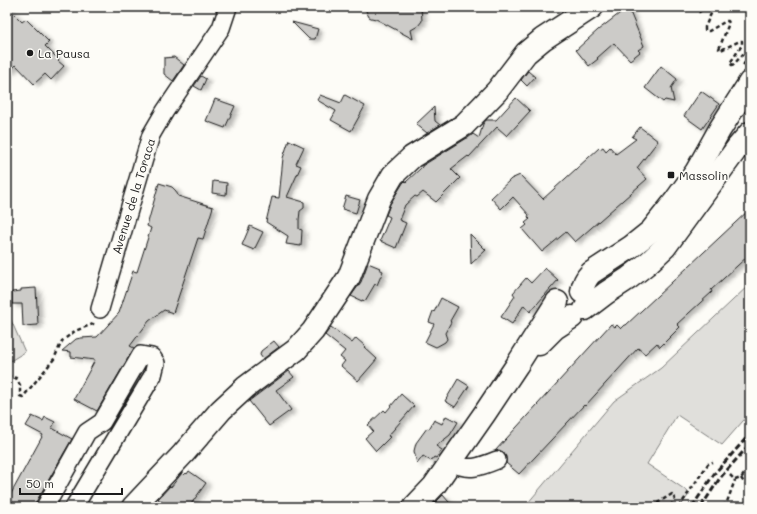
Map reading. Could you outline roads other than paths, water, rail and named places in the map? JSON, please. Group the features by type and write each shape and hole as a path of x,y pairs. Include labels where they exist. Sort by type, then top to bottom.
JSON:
{"main road":[{"path":"133,507 183,454 221,410 246,387 296,350 313,330 349,277 379,199 393,175 412,157 464,125 497,90 526,53 543,39 592,7"},
{"path":"575,301 574,277 582,268 634,229 658,206 685,166 720,129 749,83"},
{"path":"414,507 434,486 517,366 575,301 606,293 629,278 665,247 738,147 750,133"}],"lane":[{"name":"Avenue de la Toraca","path":"100,309 151,135 165,111 221,28 228,7"},
{"path":"45,507 87,432 102,422 141,355 152,357 156,362 154,375 74,507"},
{"path":"451,462 458,466 468,468 486,465 497,460"}],"railway":[{"path":"692,507 714,474 750,434"},
{"path":"701,507 720,478 750,444"}],"place":[{"name":"La Pausa","path":"30,53"},
{"name":"Massolin","path":"671,175"}]}
